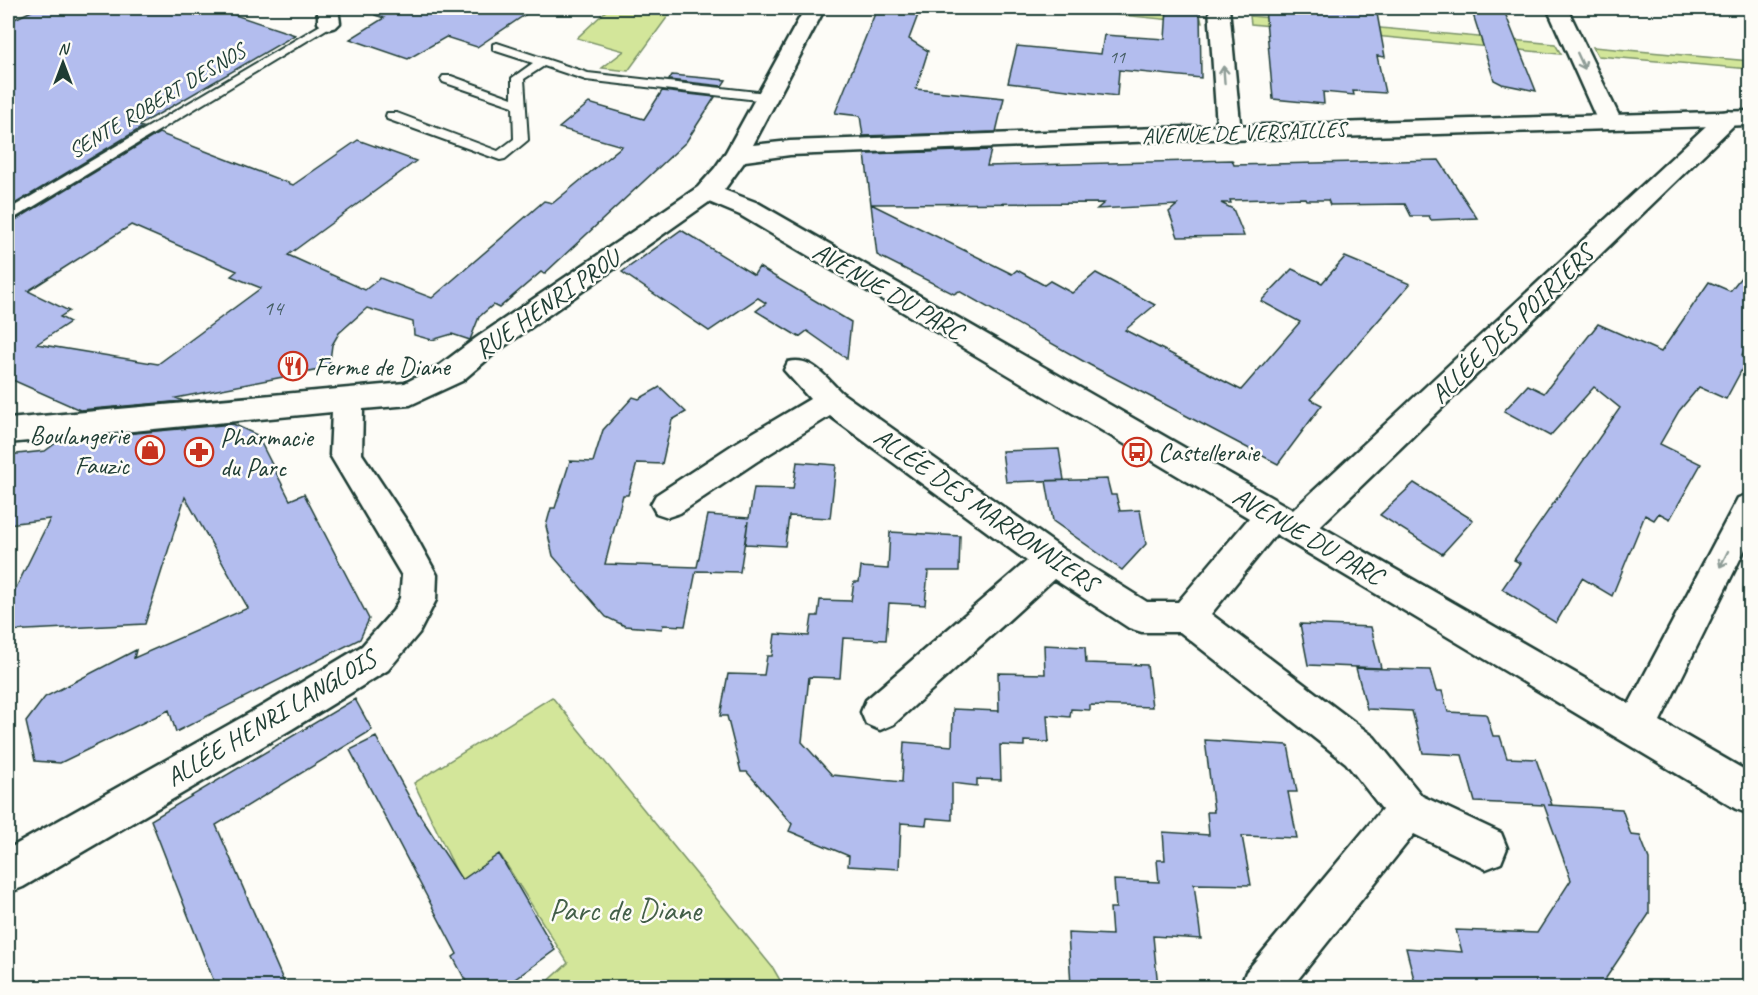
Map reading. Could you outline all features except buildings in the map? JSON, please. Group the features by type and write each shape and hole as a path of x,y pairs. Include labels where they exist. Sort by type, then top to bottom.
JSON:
{"street":[{"name":"RUE HENRI PROU","path":"8,431 303,402 348,401 410,394 451,374 486,345 717,183 738,154 774,120 815,8"},
{"path":"1219,8 1228,133"},
{"path":"1557,8 1610,122"},
{"name":"AVENUE DE VERSAILLES","path":"738,154 774,120 1228,133 1739,118"},
{"name":"ALLÉE DES POIRIERS","path":"1284,522 1739,118"},
{"name":"AVENUE DU PARC","path":"707,192 749,209 1750,795"},
{"name":"ALLÉE DES MARRONNIERS","path":"799,370 831,401 1052,560 1142,617 1187,617"},
{"name":"ALLÉE HENRI LANGLOIS","path":"8,872 278,717 375,658 406,622 418,600 420,575 346,454 348,401"},
{"path":"668,504 745,453 831,401"},
{"path":"1637,728 1750,507"},
{"path":"1284,522 1187,617 1360,750 1408,810 1486,848"},
{"path":"880,712 1052,560"},
{"path":"1262,987 1408,810"}],"lane":[{"name":"SENTE ROBERT DESNOS","path":"8,216 329,15"},
{"path":"497,47 586,76 774,120"},
{"path":"392,116 500,156 521,140 518,78 542,62"},
{"path":"447,80 519,104"}],"green space":[{"path":"609,8 674,8 628,71 602,68 624,51 577,38"},
{"path":"1051,8 1166,8 1199,11 1202,23"},
{"path":"1250,16 1555,44 1561,54 1251,24"},
{"path":"1593,47 1750,61 1750,69 1598,56"},
{"name":"Parc de Diane","path":"552,697 773,968 784,987 542,987 568,963 501,856 462,883 414,783"}],"place":[{"name":"Ferme de Diane","path":"293,366"},
{"name":"Boulangerie Fauzic","path":"150,450"},
{"name":"Pharmacie du Parc","path":"199,452"},
{"name":"Castelleraie","path":"1137,452"}]}
